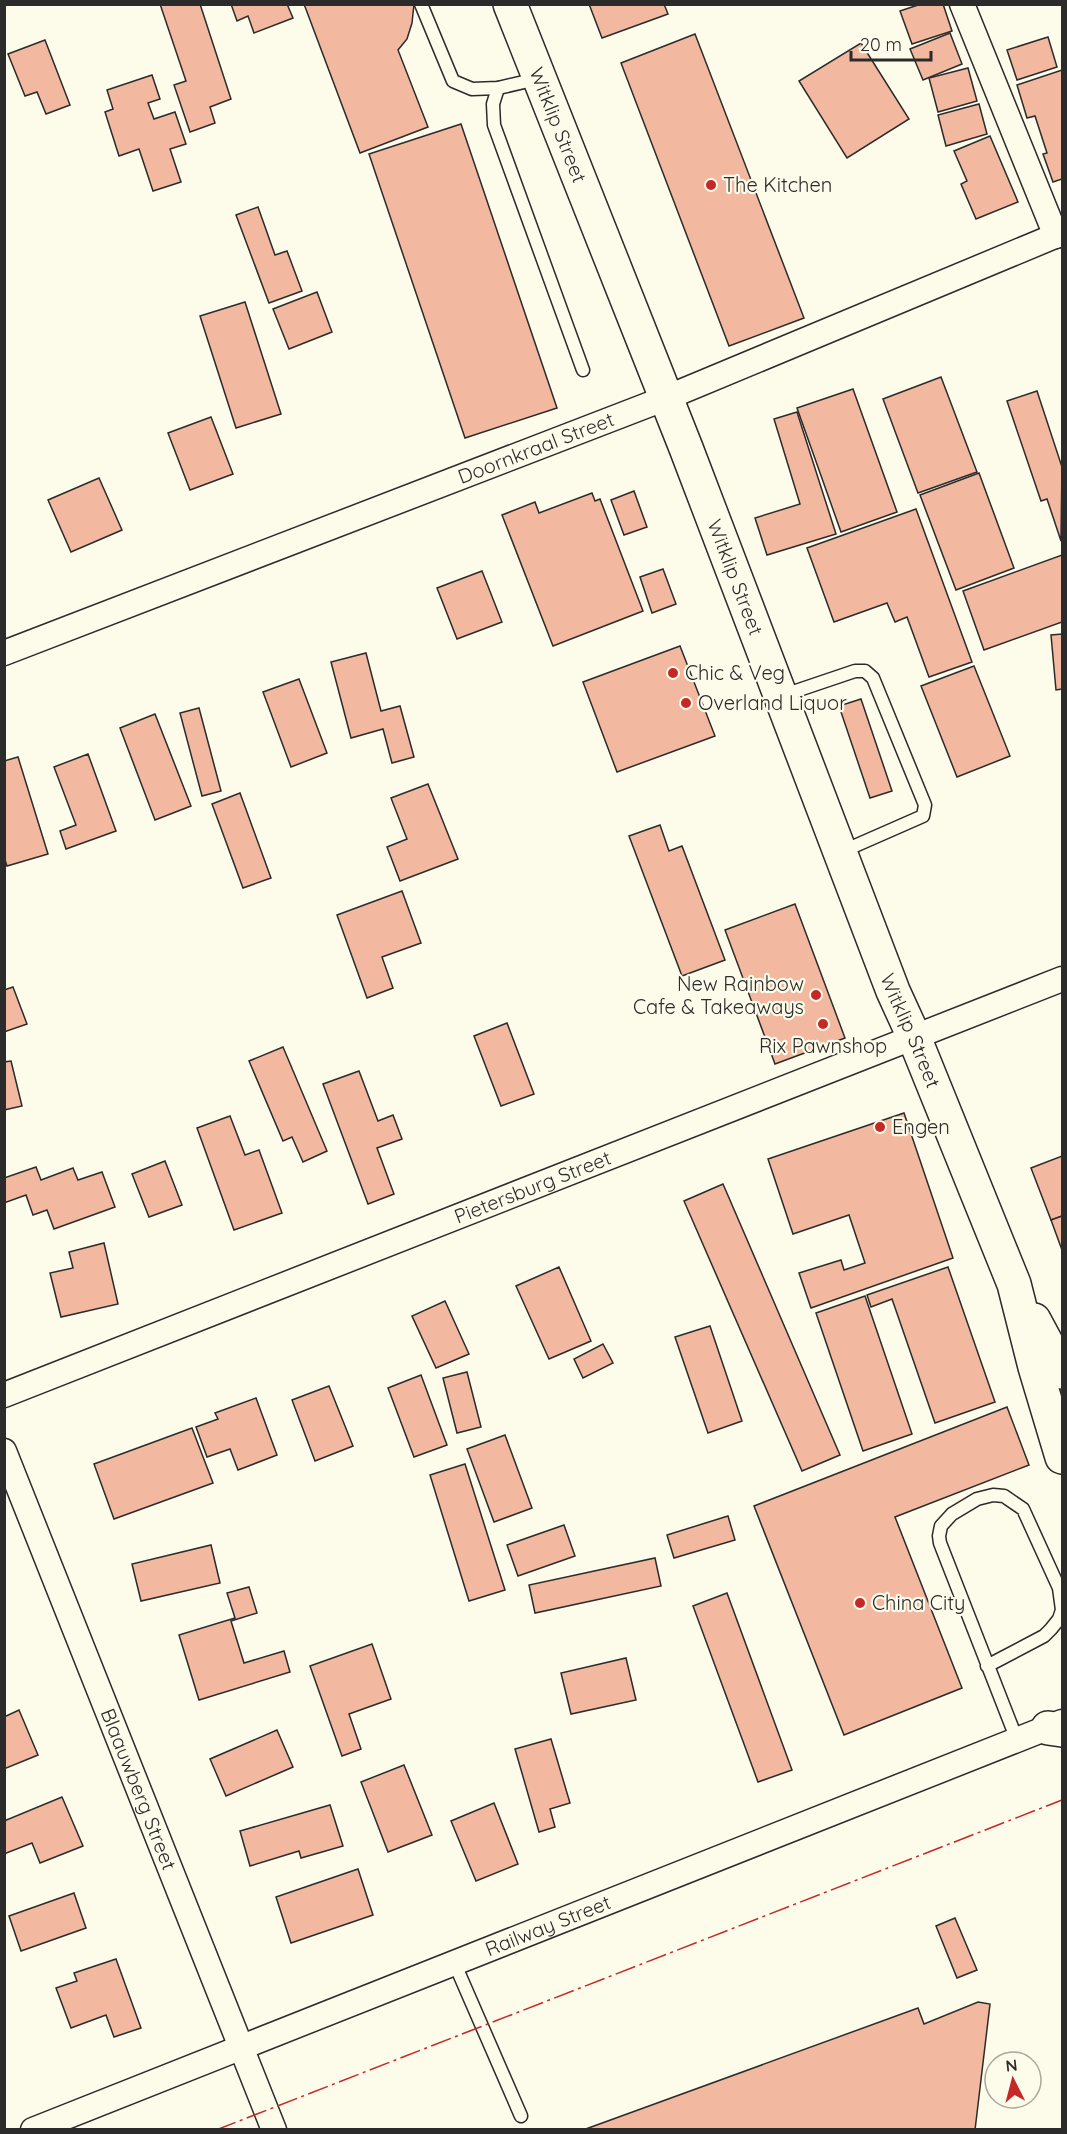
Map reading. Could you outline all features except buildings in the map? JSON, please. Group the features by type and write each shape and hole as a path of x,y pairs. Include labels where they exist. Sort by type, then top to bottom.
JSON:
{"main road":[{"name":"Witklip Street","path":"510,4 666,398 893,991 914,1037 1014,1284"},
{"path":"1014,1284 1062,1372"},
{"path":"1014,1284 1035,1367 1062,1456"}],"street":[{"path":"962,4 1059,234"},
{"name":"Doornkraal Street","path":"4,653 666,398 1059,234"},
{"name":"Pietersburg Street","path":"4,1395 1062,979"},
{"name":"Blaauwberg Street","path":"4,1451 274,2130"},
{"name":"Railway Street","path":"33,2130 240,2046 1017,1740 1058,1727"},
{"path":"65,2130 97,2104"}],"lane":[{"path":"421,4 453,81 472,89 498,88 539,78"},
{"path":"498,88 493,104 494,125 583,370"},
{"path":"780,696 855,671 865,671 873,678 926,805 922,816 840,852"},
{"path":"987,1666 1044,1636 1059,1619 1062,1610 1059,1587 1023,1509 1004,1496 977,1499 951,1514 941,1526 939,1536 940,1544 987,1666 1017,1740"},
{"path":"454,1962 521,2116"}],"power":[{"path":"216,2130 1062,1800"}],"place":[{"name":"The Kitchen","path":"711,185"},
{"name":"Chic & Veg","path":"673,673"},
{"name":"Overland Liquor","path":"686,703"},
{"name":"New Rainbow Cafe & Takeaways","path":"816,995"},
{"name":"Rix Pawnshop","path":"823,1024"},
{"name":"Engen","path":"880,1127"},
{"name":"China City","path":"860,1603"}]}
